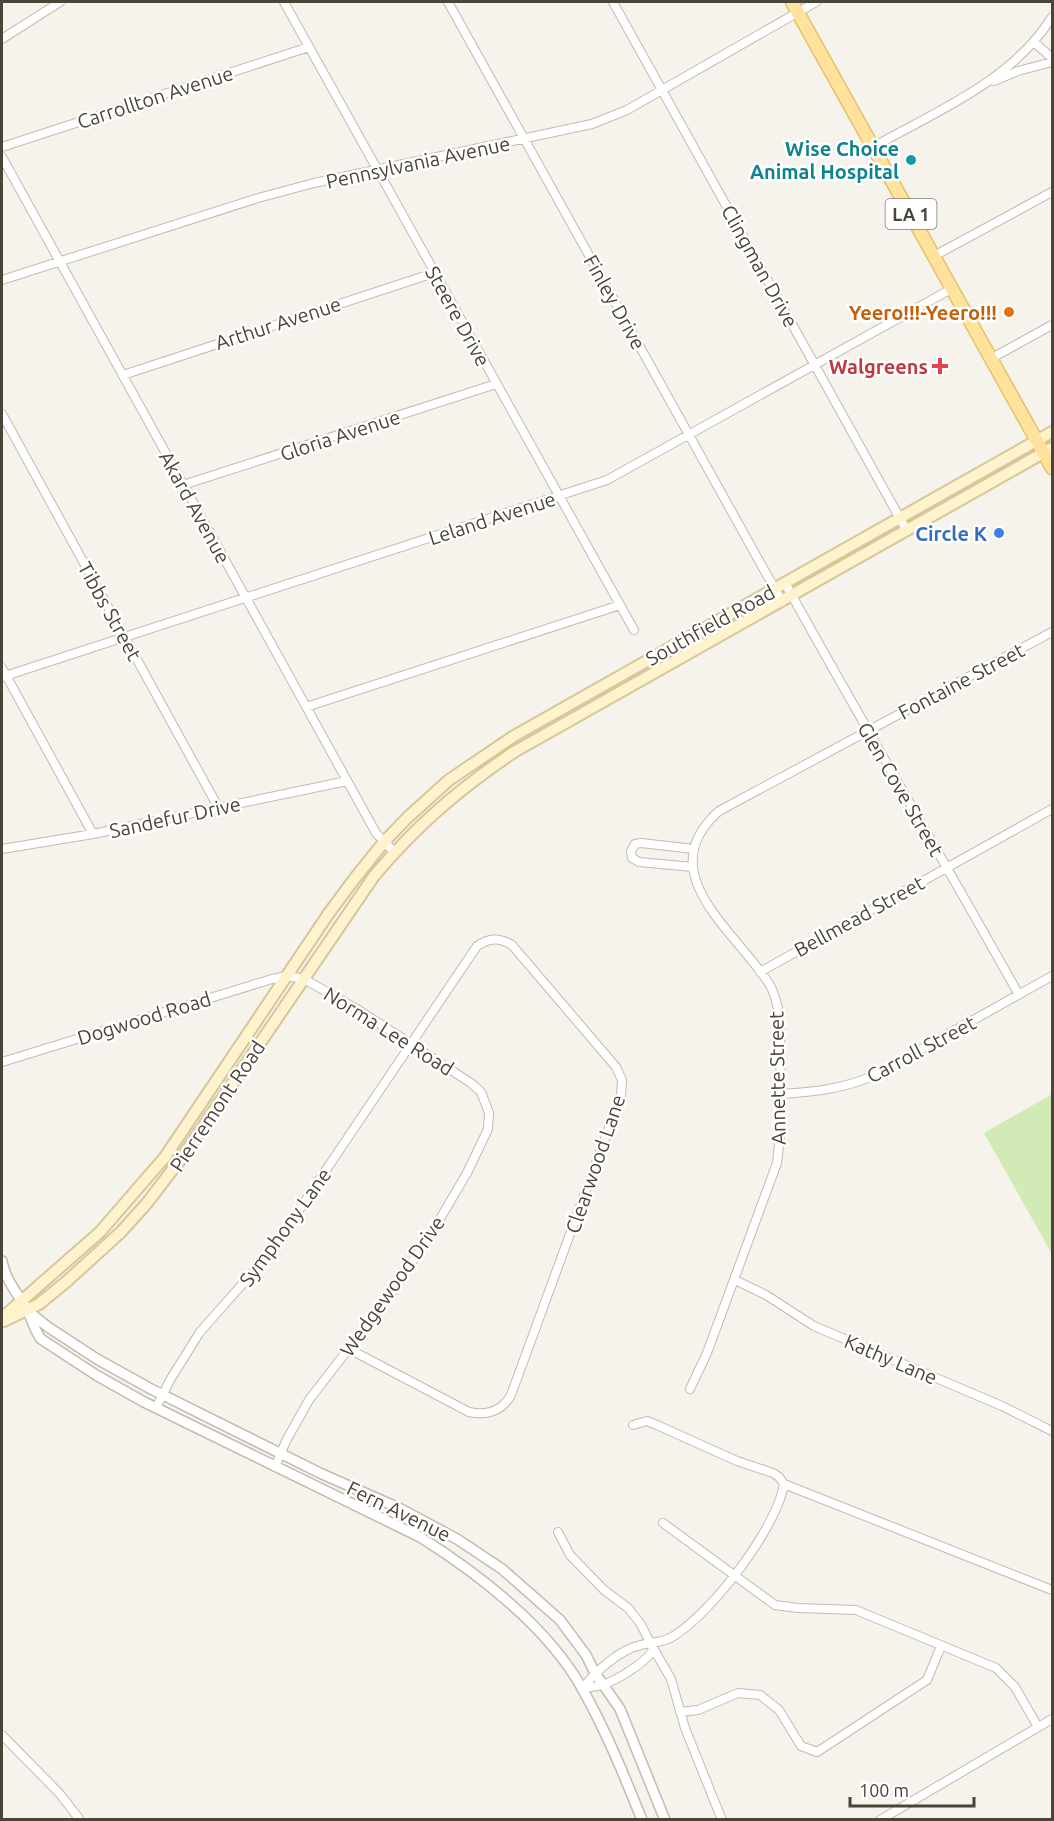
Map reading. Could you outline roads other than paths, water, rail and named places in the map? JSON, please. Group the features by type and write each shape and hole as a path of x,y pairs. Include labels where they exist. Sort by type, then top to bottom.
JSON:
{"main road":[{"name":"LA 1","path":"795,7 1037,440 1048,451 1053,468"},
{"name":"Southfield Road","path":"384,842 434,793 500,744 1053,432"},
{"name":"Southfield Road","path":"394,852 424,821 472,781 514,752 1048,451"},
{"path":"649,660 655,672"},
{"path":"566,707 573,719"},
{"path":"464,770 472,781"},
{"name":"Pierremont Road","path":"2,1320 24,1306 100,1232 172,1148 287,976 355,878 384,842"},
{"name":"Pierremont Road","path":"24,1306 39,1304 66,1282 121,1232 153,1196 183,1156 369,882 394,852"},
{"path":"262,1014 275,1020"},
{"path":"172,1148 183,1156"}],"street":[{"path":"2,39 60,2"},
{"name":"Steere Drive","path":"284,2 634,630"},
{"name":"Finley Drive","path":"448,2 782,602"},
{"name":"Clingman Drive","path":"613,2 907,531"},
{"name":"Pennsylvania Avenue","path":"2,280 258,198 314,183 592,124 627,110 662,90 795,7 816,2"},
{"path":"988,83 1034,42 1053,17"},
{"path":"873,147 988,83 1053,60 1034,42"},
{"name":"Carrollton Avenue","path":"2,147 309,47"},
{"name":"Akard Avenue","path":"2,157 376,833 394,852"},
{"path":"934,256 1053,192"},
{"name":"Arthur Avenue","path":"123,375 434,273"},
{"name":"Leland Avenue","path":"4,677 608,480 953,288"},
{"path":"992,358 1053,325"},
{"name":"Gloria Avenue","path":"183,485 496,384"},
{"name":"Tibbs Street","path":"2,414 218,807"},
{"name":"Glen Cove Street","path":"785,583 1019,995"},
{"path":"306,707 620,605"},
{"name":"Fontaine Street","path":"694,849 705,826 720,811 1053,632"},
{"path":"2,668 4,677 93,834"},
{"name":"Sandefur Drive","path":"2,849 93,834 347,781"},
{"name":"Bellmead Street","path":"760,972 1053,808"},
{"path":"693,867 639,862 632,858 631,851 635,844 641,843 694,849"},
{"name":"Annette Street","path":"690,1389 707,1353 774,1175 780,1140 781,1094 780,1018 777,1003 772,989 703,897 697,885 693,867 694,849"},
{"name":"Clearwood Lane","path":"349,1349 470,1412 488,1413 502,1407 511,1395 621,1095 622,1080 616,1067 512,945 501,939 493,939 477,946 412,1043"},
{"name":"Norma Lee Road","path":"287,976 304,979 412,1043 471,1083 484,1098"},
{"name":"Dogwood Road","path":"2,1062 287,976"},
{"name":"Carroll Street","path":"781,1094 831,1090 873,1077 1053,976"},
{"name":"Symphony Lane","path":"156,1408 200,1332 260,1266 412,1043"},
{"name":"Wedgewood Drive","path":"275,1467 309,1400 409,1268 467,1173 488,1129 489,1113 484,1098"},
{"name":"Fern Avenue","path":"2,1261 7,1278 41,1339 156,1408 388,1520 452,1557 493,1588 536,1629 565,1663 582,1688 618,1759 642,1820"},
{"name":"Kathy Lane","path":"735,1280 766,1295 814,1326 1002,1406 1053,1431"},
{"name":"Fern Avenue","path":"24,1306 48,1327 97,1359 162,1395 354,1489 399,1508 457,1539 490,1560 560,1620 586,1655 595,1673 620,1709 665,1820"},
{"path":"633,1425 647,1421 674,1431 737,1461 773,1473 784,1484 1053,1590"},
{"path":"582,1688 595,1673 640,1645 670,1639 693,1623 716,1600 766,1528 782,1495 784,1484"},
{"path":"663,1523 775,1605 856,1610 996,1668 1016,1687 1038,1727"},
{"path":"558,1532 570,1555 604,1590 628,1608 640,1623 671,1679 685,1728 722,1820"},
{"path":"582,1688 603,1685 644,1662 652,1653 651,1644"},
{"path":"680,1712 698,1710 738,1693 760,1695 779,1710 801,1746 817,1752 927,1680 941,1646"},
{"path":"880,1820 1053,1719"},
{"path":"2,1735 60,1794 80,1820"}],"place":[{"name":"Wise Choice Animal Hospital","path":"911,160"},
{"name":"Yeero!!!-Yeero!!!","path":"1009,312"},
{"name":"Walgreens","path":"940,366"},
{"name":"Circle K","path":"999,533"}]}
